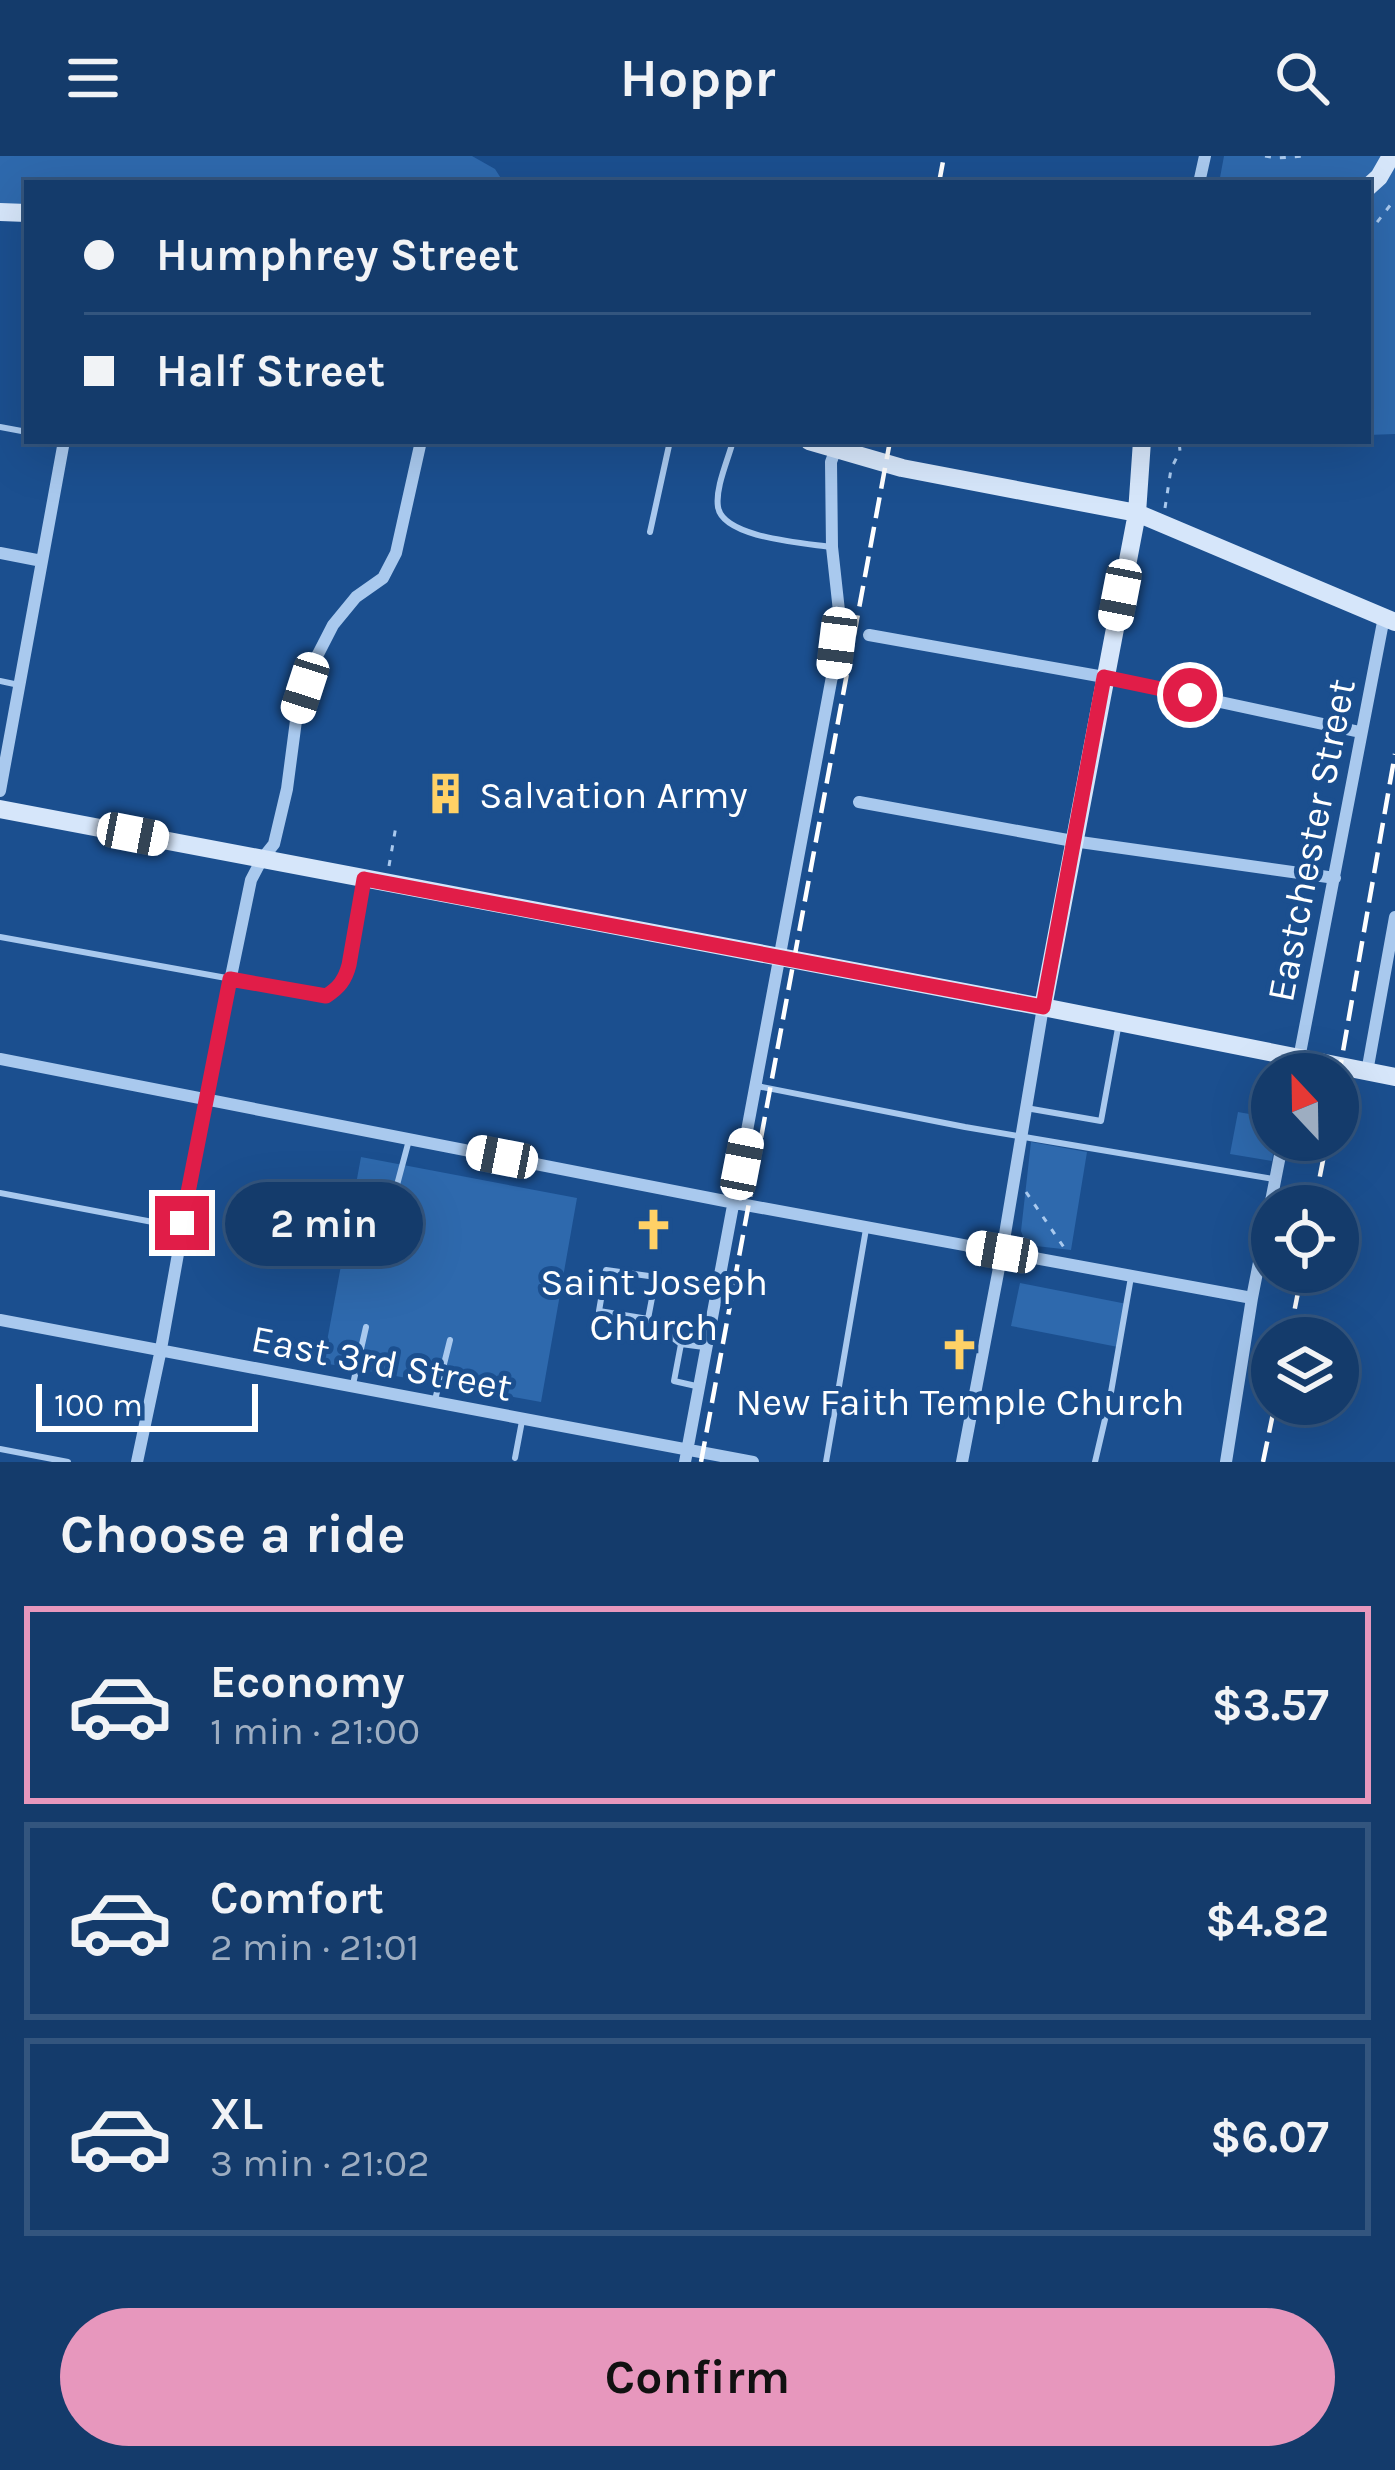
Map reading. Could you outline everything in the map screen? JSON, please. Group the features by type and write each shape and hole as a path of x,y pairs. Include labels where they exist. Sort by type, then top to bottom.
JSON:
{"street":[{"path":"1371,185 1391,156"},
{"path":"0,791 63,444"},
{"path":"136,1462 251,880 274,844 297,712 333,625 356,597 383,578 396,553 420,444"},
{"path":"817,444 902,468 1137,513 1389,619"},
{"path":"962,1462 1137,513 1142,444"},
{"path":"687,1455 833,671 839,611 832,547 831,462 835,451"},
{"path":"0,554 42,561"},
{"name":"Eastchester Street","path":"1300,1053 1360,732 1389,619"},
{"path":"869,635 1104,677 1360,732"},
{"path":"859,802 1073,842 1336,878"},
{"path":"0,809 1043,1007 1251,1056"},
{"path":"1367,1072 1395,917"},
{"path":"0,1059 735,1203 1252,1298"},
{"path":"1359,1071 1395,1077"},
{"path":"1226,1462 1279,1161"},
{"name":"East 3rd Street","path":"0,1320 687,1455 753,1462"}],"lane":[{"path":"650,532 669,444"},
{"path":"732,444 717,503 722,518 744,532 832,547"},
{"path":"0,681 19,686"},
{"path":"0,938 326,996 346,978 364,879"},
{"path":"1026,1108 1101,1121 1119,1023"},
{"path":"757,1086 1275,1179"},
{"path":"382,1240 410,1138"},
{"path":"0,1193 182,1227"},
{"path":"826,1462 867,1227"},
{"path":"648,1319 656,1277 606,1270 599,1311 648,1319 681,1344 707,1348"},
{"path":"1095,1462 1132,1276"},
{"path":"352,1387 366,1327"},
{"path":"434,1403 450,1340"},
{"path":"681,1344 674,1382 700,1386"},
{"path":"514,1458 522,1420"},
{"path":"0,1449 68,1462"}],"path":[{"path":"1265,156 1304,156"},
{"path":"1371,230 1395,199"},
{"path":"1162,523 1179,444"},
{"path":"389,867 396,826"},
{"path":"1015,1176 1062,1246"}],"shaded area":[{"path":"0,156 472,156 495,169 502,180 24,180 24,213 0,212"},
{"path":"1224,156 1395,156 1395,434 1371,435 1371,180 1220,180"},
{"path":"1238,1112 1251,1114 1251,1158 1230,1154"},
{"path":"1031,1142 1087,1152 1071,1250 1025,1242 1021,1231"},
{"path":"361,1157 577,1198 541,1402 323,1363"},
{"path":"1020,1283 1127,1304 1118,1347 1011,1326"}],"railway":[{"path":"940,180 944,156"},
{"path":"701,1462 889,444"},
{"path":"1343,1053 1395,754"},
{"path":"1318,1185 1323,1161"},
{"path":"1293,1317 1298,1293"},
{"path":"1263,1462 1271,1425"}],"place":[{"name":"Salvation Army","path":"445,794"},
{"name":"Saint Joseph Church","path":"654,1229"},
{"name":"New Faith Temple Church","path":"960,1349"}],"route":[{"path":"182,1223 230,979 326,996 337,989 346,978 364,879 1043,1007 1104,677 1190,695"}]}
